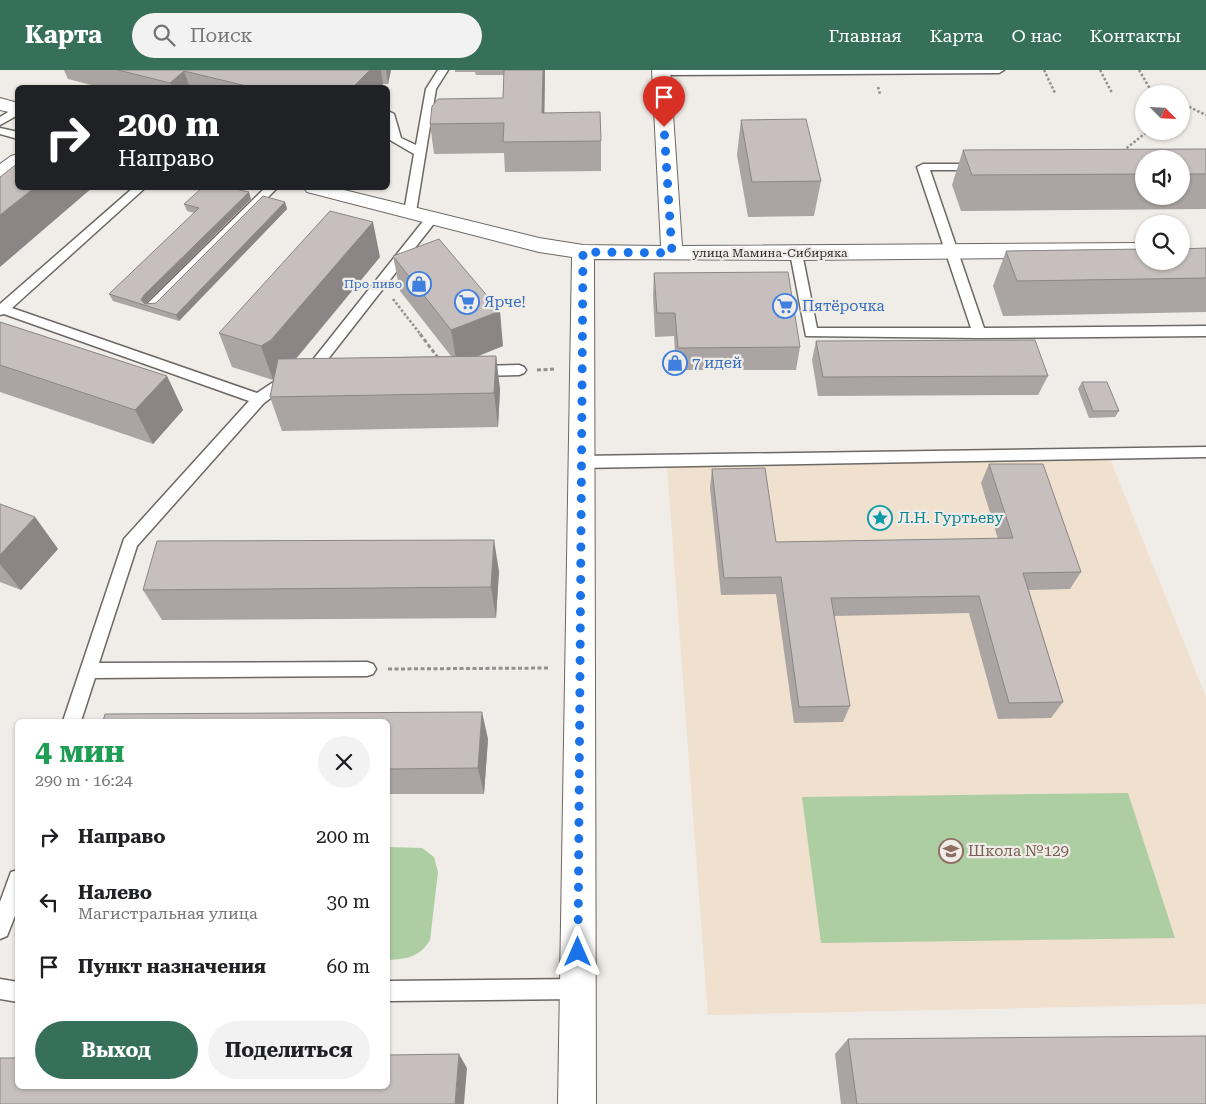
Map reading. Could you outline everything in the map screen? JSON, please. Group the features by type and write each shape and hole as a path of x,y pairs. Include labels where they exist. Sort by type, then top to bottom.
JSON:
{"street":[{"path":"661,71 672,253"},
{"path":"0,104 15,108"},
{"path":"0,173 15,162"},
{"name":"улица Мамина-Сибиряка","path":"322,190 538,245 583,252 796,253 1135,250"},
{"path":"577,1104 583,252"}],"lane":[{"path":"410,212 431,89 443,70"},
{"path":"661,71 998,70"},
{"path":"0,122 15,111"},
{"path":"390,120 396,140 420,152"},
{"path":"0,131 15,135"},
{"path":"979,332 950,251 924,167 990,167"},
{"path":"137,190 1,310 259,399"},
{"path":"153,306 269,190"},
{"path":"309,374 432,218"},
{"path":"796,253 811,333 1206,331"},
{"path":"448,371 519,370"},
{"path":"73,719 130,543 259,399 293,376 329,373"},
{"path":"581,462 1206,452"},
{"path":"89,671 368,669"},
{"path":"0,929 5,897 15,883"},
{"path":"0,989 15,992"},
{"path":"390,991 578,989"}],"path":[{"path":"1044,70 1055,93"},
{"path":"1100,70 1112,93"},
{"path":"1139,70 1148,85"},
{"path":"1190,107 1206,115"},
{"path":"1120,154 1137,140"},
{"path":"380,282 448,371"},
{"path":"519,370 582,369"},
{"path":"368,669 580,668"}],"shaded area":[{"name":"Школа №129","path":"1110,459 1206,697 1206,1004 708,1015 667,466"}],"green space":[{"path":"1128,793 1175,938 821,943 802,797"},
{"path":"390,847 422,848 434,857 438,872 430,940 417,954 401,959 390,960"}],"building":[{"path":"118,70 370,70 355,85 242,85 184,71 170,83"},
{"path":"504,70 543,70 542,113 600,112 601,141 503,142 504,123 430,124 432,106 438,99 503,98"},
{"path":"806,119 821,181 752,182 741,120"},
{"path":"1206,149 1206,174 1190,174 1190,150 1135,150 1135,174 972,175 963,150"},
{"path":"15,165 15,190 31,190 0,215 0,177"},
{"path":"200,190 240,190 249,192 144,295 141,300 145,304 156,303 263,196 285,202 176,315 109,294 199,208 184,204"},
{"path":"330,211 373,222 271,340 261,346 219,333"},
{"path":"439,239 500,311 451,330 393,256"},
{"path":"1206,248 1206,278 1017,281 1006,251 1135,249 1135,270 1190,270 1190,249"},
{"path":"788,272 800,347 678,348 675,313 657,313 654,273"},
{"path":"0,322 167,376 135,410 0,365"},
{"path":"1035,340 1048,376 823,377 816,341"},
{"path":"496,356 494,393 270,397 278,359"},
{"path":"1082,382 1107,382 1119,411 1093,411"},
{"path":"989,464 1043,464 1081,572 1023,573 1063,702 1009,703 979,596 831,598 850,706 799,707 781,577 724,578 712,469 765,468 776,542 1013,538"},
{"path":"0,504 35,517 0,555"},
{"path":"494,540 491,587 143,590 157,541"},
{"path":"482,712 478,768 390,769 390,719 104,719 105,714"},
{"path":"1206,1036 1206,1104 857,1104 848,1039"},
{"path":"459,1054 455,1104 0,1104 0,1058 15,1058 15,1089 390,1089 390,1055"}],"place":[{"name":"Про пиво","path":"419,284"},
{"name":"Ярче!","path":"467,302"},
{"name":"Пятёрочка","path":"785,306"},
{"name":"7 идей","path":"675,363"},
{"name":"Л.Н. Гуртьеву","path":"880,518"},
{"name":"Школа №129","path":"951,851"}],"route":[{"path":"578,952 583,252 672,253 664,127"}]}
